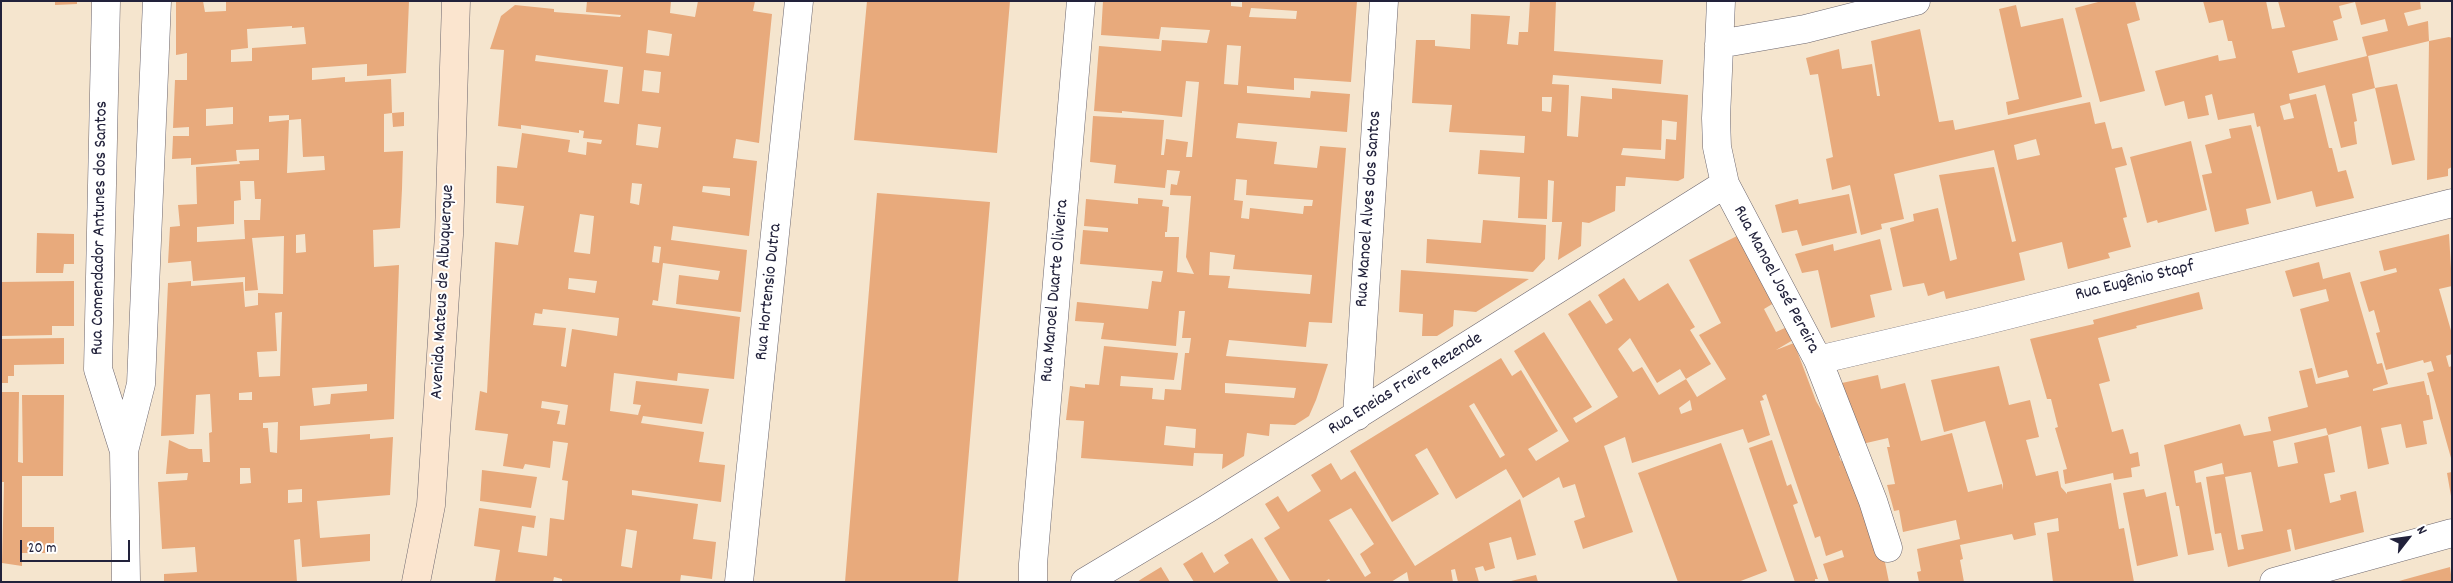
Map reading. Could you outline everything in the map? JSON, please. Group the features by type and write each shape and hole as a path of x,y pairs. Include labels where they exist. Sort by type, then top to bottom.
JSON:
{"street":[{"name":"Rua Comendador Antunes dos Santos","path":"106,1 98,369 124,451"},
{"name":"Rua Comendador Antunes dos Santos","path":"126,582 124,451 141,384 157,1"},
{"name":"Avenida Mateus de Albuquerque","path":"416,582 431,505 449,235 456,1"},
{"name":"Rua Hortensio Dutra","path":"739,582 799,1"},
{"name":"Rua Manoel Duarte Oliveira","path":"1033,582 1081,1"},
{"name":"Rua Manoel Alves dos Santos","path":"1357,416 1384,1"},
{"name":"Rua Manoel José Pereira","path":"1721,1 1716,128 1717,147 1726,184 1818,360 1888,548"},
{"path":"1719,44 1805,30 1916,1"},
{"name":"Rua Eneias Freire Rezende","path":"1085,582 1357,416 1726,184"},
{"name":"Rua Eugênio Stapf","path":"1818,360 1976,323 2452,203"},
{"path":"2274,582 2452,533"}],"building":[{"path":"55,1 77,1 77,4 55,5"},
{"path":"176,1 203,1 205,12 226,11 226,1 409,1 406,73 367,76 367,64 312,68 312,80 345,77 345,82 391,79 392,113 384,114 384,152 403,151 400,228 373,230 374,267 399,265 394,419 300,426 300,440 370,434 370,439 393,437 390,495 317,501 320,538 370,534 370,561 302,567 300,539 294,540 297,582 164,582 164,574 197,572 195,547 162,549 158,482 187,480 188,473 166,474 169,440 189,449 202,449 203,462 210,462 209,433 212,432 210,394 196,395 194,434 161,436 168,283 191,281 191,286 243,282 245,307 258,305 258,293 283,294 284,236 252,238 258,290 245,291 245,277 193,281 191,261 168,263 170,227 180,226 178,205 197,204 196,167 240,164 239,161 259,160 259,149 236,150 237,161 191,165 191,158 172,159 173,136 189,136 189,127 173,128 175,80 187,80 187,53 176,55","holes":["304,27 306,44 252,48 252,61 231,62 231,50 248,48 247,29","233,107 233,124 206,126 206,109","289,115 289,120 269,122 269,116","301,119 303,157 324,156 325,170 287,173 289,120","240,181 254,181 255,199 261,199 260,220 244,220 245,239 197,242 197,227 234,224 234,201 241,200","305,234 306,252 296,253 296,235","282,312 280,376 259,377 257,352 277,351 275,313","367,384 367,391 331,394 330,404 314,406 312,388","252,392 252,400 239,400 239,393","278,422 277,453 270,452 268,428 263,428 263,423","240,468 250,468 251,483 240,484","302,489 302,502 288,503 288,490"]},
{"path":"587,1 671,1 670,13 695,17 698,1 755,1 753,11 772,14 759,143 736,139 733,158 757,161 749,236 673,226 671,240 747,250 741,312 676,304 679,275 718,280 720,271 663,263 658,301 653,300 652,305 740,317 734,379 678,373 677,381 614,373 610,411 638,415 641,405 633,404 636,381 709,389 702,424 643,416 641,423 704,432 699,462 725,465 721,502 632,490 632,495 698,504 693,539 716,542 712,579 681,575 680,582 562,582 562,579 554,577 553,582 495,582 500,550 474,546 479,508 536,516 534,528 522,526 518,552 547,556 550,518 564,520 568,481 562,480 568,443 553,441 550,468 525,464 523,469 503,466 508,434 475,430 480,391 487,393 495,242 518,245 524,206 496,203 497,166 517,168 522,133 570,140 568,152 586,155 587,142 601,144 602,140 583,138 584,131 579,130 579,133 521,125 521,129 498,126 504,50 490,49 501,16 515,5 554,9 554,12 620,17 621,15 586,12","holes":["648,30 672,34 669,56 646,53","536,55 623,67 619,104 604,102 608,70 535,61","644,70 661,72 659,93 642,91","638,124 661,127 658,148 636,145","632,183 642,184 639,205 630,203","703,186 730,188 730,196 702,192","580,214 594,216 590,254 574,252","654,246 661,247 659,263 652,262","569,278 597,281 595,293 568,289","543,309 619,318 617,336 572,329 566,367 561,366 566,328 533,325 535,313 542,314","542,401 568,405 565,425 557,424 560,411 541,408","626,529 637,531 632,568 621,566"]},
{"path":"867,1 1010,1 997,153 854,140"},
{"path":"1103,1 1231,1 1231,6 1242,7 1242,1 1357,1 1351,82 1294,78 1294,90 1247,86 1247,93 1310,98 1311,91 1350,94 1347,132 1238,123 1236,138 1277,142 1274,164 1317,168 1320,146 1346,148 1332,323 1309,322 1306,347 1229,340 1226,356 1328,364 1316,400 1309,416 1295,425 1270,424 1269,436 1247,433 1244,456 1222,469 1223,454 1194,453 1193,466 1081,458 1084,421 1066,420 1070,386 1085,388 1085,384 1099,385 1104,346 1178,353 1174,380 1121,376 1120,386 1153,388 1152,399 1164,400 1165,389 1181,390 1185,353 1189,353 1191,338 1182,338 1185,311 1179,311 1176,346 1101,339 1104,323 1075,321 1077,302 1148,309 1152,281 1161,282 1163,271 1080,264 1083,230 1108,232 1108,228 1084,226 1086,199 1138,204 1138,198 1163,200 1162,206 1169,207 1165,237 1179,237 1177,272 1194,274 1186,257 1191,196 1170,195 1171,184 1177,185 1180,171 1167,170 1165,188 1114,183 1116,165 1090,162 1093,116 1164,120 1161,155 1164,155 1166,139 1188,142 1186,157 1192,157 1199,82 1186,81 1182,117 1122,111 1122,113 1094,111 1099,46 1161,51 1162,40 1207,43 1210,30 1161,27 1159,39 1101,35","holes":["1251,8 1297,11 1296,19 1249,17","1227,45 1241,46 1238,85 1224,84","1236,179 1247,180 1246,195 1313,200 1312,206 1304,206 1303,214 1250,208 1249,219 1241,218 1243,201 1234,200","1210,252 1235,255 1233,269 1312,275 1310,294 1228,288 1230,276 1209,275","1225,383 1296,388 1294,398 1225,393","1166,426 1196,429 1195,448 1164,445"]},
{"path":"1530,1 1556,1 1554,51 1663,60 1661,84 1553,75 1552,84 1569,85 1567,136 1578,137 1581,96 1612,99 1612,88 1688,95 1684,178 1678,181 1626,177 1625,186 1616,186 1615,211 1589,223 1582,222 1581,246 1558,260 1562,222 1552,222 1554,181 1548,180 1547,219 1518,218 1520,177 1478,174 1480,150 1524,153 1525,136 1449,132 1452,105 1412,103 1416,40 1435,40 1435,46 1470,49 1471,14 1510,16 1507,44 1518,45 1519,32 1528,32","holes":["1542,97 1552,97 1551,112 1542,111","1662,120 1677,122 1676,140 1666,139 1665,159 1621,155 1623,148 1661,150"]},
{"path":"2102,1 2135,1 2140,20 2127,24 2145,91 2100,102 2075,8"},
{"path":"2203,1 2266,1 2272,29 2285,27 2278,1 2420,1 2421,9 2404,13 2408,26 2428,21 2429,41 2368,56 2375,88 2352,94 2357,121 2354,122 2357,144 2341,148 2325,85 2289,94 2290,100 2316,94 2329,148 2332,148 2338,172 2346,170 2354,198 2316,207 2312,191 2277,200 2260,126 2257,127 2254,113 2218,120 2212,94 2205,96 2209,115 2188,119 2184,101 2165,106 2155,71 2218,55 2219,61 2236,58 2232,41 2228,41 2223,20 2209,23","holes":["2355,2 2361,25 2385,19 2388,31 2362,37 2367,56 2298,73 2292,51 2338,40 2333,21 2342,18 2339,6","2290,103 2294,118 2284,120 2280,106"]},
{"path":"2016,5 2021,27 2063,18 2082,97 2008,115 2006,102 2019,99 1999,9"},
{"path":"1920,29 1939,122 1953,120 1955,130 2090,102 2095,124 2105,122 2112,149 2122,147 2127,165 2115,168 2127,217 2123,218 2131,247 2108,253 2110,258 2068,269 2062,242 2019,253 2025,280 1946,299 1944,291 1928,296 1924,283 1903,287 1890,228 1914,221 1913,214 1938,208 1950,261 1957,259 1939,175 1994,167 2012,242 2016,241 1994,150 1894,174 1904,219 1881,224 1882,229 1861,235 1850,185 1832,190 1826,159 1833,157 1818,74 1810,75 1806,58 1839,49 1842,69 1872,64 1877,96 1880,96 1871,41","holes":["2036,139 2040,155 2017,160 2014,145"]},
{"path":"2452,38 2452,167 2448,169 2448,176 2427,180 2429,41"},
{"path":"2397,84 2415,160 2392,165 2375,88"},
{"path":"404,112 404,126 393,127 392,113"},
{"path":"2251,125 2271,203 2246,209 2249,224 2215,232 2202,175 2212,173 2205,145 2231,138 2229,129"},
{"path":"2191,141 2207,210 2158,223 2157,220 2147,223 2130,157"},
{"path":"877,193 990,202 958,582 845,582"},
{"path":"1849,194 1857,233 1802,246 1797,230 1782,233 1775,205 1798,199 1799,204"},
{"path":"1483,220 1546,225 1545,259 1533,272 1426,263 1427,239 1481,243"},
{"path":"37,233 74,234 74,264 64,264 63,273 36,273"},
{"path":"2449,234 2452,286 2439,289 2452,334 2452,354 2446,356 2449,367 2452,366 2451,458 2427,373 2434,371 2431,361 2424,363 2423,360 2386,370 2376,333 2380,332 2374,310 2369,312 2360,282 2397,272 2396,268 2384,271 2379,251"},
{"path":"1739,235 1774,303 1764,309 1776,332 1787,327 1793,340 1776,350 1794,343 1816,401 1846,453 1839,456 1841,461 1849,458 1878,528 1889,582 1829,582 1823,564 1844,557 1842,550 1826,556 1820,536 1815,538 1766,394 1762,396 1764,400 1760,401 1770,435 1748,443 1743,429 1632,463 1625,437 1604,446 1633,532 1583,549 1574,521 1585,517 1575,484 1563,488 1559,477 1523,498 1506,469 1456,499 1427,448 1415,455 1439,494 1392,522 1350,451 1501,358 1512,376 1521,370 1558,431 1528,449 1536,461 1569,441 1514,351 1544,332 1592,407 1573,418 1576,423 1618,397 1568,314 1590,300 1606,324 1613,320 1598,295 1624,278 1639,301 1668,283 1695,327 1690,330 1711,364 1686,379 1697,397 1726,379 1699,335 1721,323 1689,260","holes":["1630,338 1657,383 1680,369 1686,379 1659,395 1642,367 1633,372 1618,349","1690,400 1692,410 1681,414 1679,408","1474,403 1505,455 1500,458 1469,406"]},
{"path":"1880,239 1892,290 1870,295 1875,317 1831,328 1818,270 1802,273 1795,254 1833,244 1834,251"},
{"path":"2319,262 2323,279 2350,272 2377,364 2382,363 2388,384 2373,389 2373,391 2424,381 2427,395 2429,395 2433,419 2423,421 2427,444 2406,448 2401,424 2381,428 2389,464 2368,469 2361,426 2328,435 2335,472 2324,474 2330,503 2341,500 2340,495 2356,491 2364,532 2295,550 2291,529 2287,530 2291,551 2228,567 2221,533 2215,534 2206,477 2224,474 2222,463 2194,471 2196,483 2201,482 2214,550 2188,555 2179,506 2176,506 2164,445 2240,424 2244,436 2271,431 2268,417 2308,407 2299,371 2312,368 2316,384 2349,377 2347,370 2318,378 2300,309 2329,301 2326,289 2293,297 2285,271","holes":["2326,428 2328,435 2294,443 2298,463 2278,467 2273,441","2251,472 2263,531 2241,535 2244,549 2238,550 2225,477"]},
{"path":"1401,270 1529,279 1476,312 1454,310 1453,326 1437,336 1422,336 1423,314 1399,312"},
{"path":"74,281 74,326 52,326 52,335 1,336 1,282"},
{"path":"2199,292 2203,309 2098,338 2110,381 2099,384 2112,432 2123,429 2130,454 2138,452 2140,466 2131,468 2132,477 2114,480 2113,473 2065,484 2063,470 2067,469 2055,428 2058,427 2051,399 2047,399 2030,339 2094,324 2093,320"},
{"path":"64,338 64,364 14,365 14,376 8,376 8,383 1,383 1,339"},
{"path":"1999,366 2009,405 2030,400 2039,437 2026,440 2036,476 2058,471 2061,487 2067,494 2067,492 2111,483 2119,529 2124,528 2134,582 2053,582 2047,533 2059,531 2058,518 2034,523 2036,535 2014,540 2012,534 1960,545 1963,559 1960,560 1964,582 1919,582 1917,572 1921,571 1917,549 1960,539 1956,520 1903,532 1899,510 1894,511 1887,485 1895,484 1887,447 1890,447 1888,438 1862,444 1833,385 1878,375 1881,389 1905,383 1921,441 1952,433 1968,492 2002,484 2003,490 2003,484 1985,421 1944,432 1931,380"},
{"path":"1,392 19,392 18,462 23,463 22,395 64,395 63,476 22,476 22,527 54,527 54,553 22,553 22,566 2,563 4,482 1,482"},
{"path":"1772,440 1787,486 1791,484 1798,503 1793,505 1818,579 1815,579 1815,582 1795,582 1749,448"},
{"path":"1721,443 1767,571 1738,582 1678,582 1638,473"},
{"path":"1331,463 1341,480 1355,471 1415,566 1520,499 1536,555 1517,560 1511,537 1489,543 1495,568 1485,571 1483,566 1475,568 1479,582 1458,582 1455,569 1451,570 1453,582 1409,582 1407,572 1391,582 1331,582 1329,579 1324,582 1291,582 1264,538 1280,528 1265,504 1278,496 1288,512 1321,491 1311,475","holes":["1351,508 1374,544 1360,554 1371,573 1365,577 1329,520"]},
{"path":"482,470 537,477 531,508 480,501"},
{"path":"2452,472 2452,495 2451,496 2447,473"},
{"path":"2144,489 2146,497 2166,492 2178,556 2137,566 2123,493"},
{"path":"1252,538 1279,582 1194,582 1183,564 1202,552 1214,573 1229,563 1224,555"},
{"path":"1161,567 1170,582 1137,582 1143,578"},
{"path":"2450,567 2452,582 2399,582 2399,581"},
{"path":"1536,575 1538,582 1511,582 1511,581"}]}
